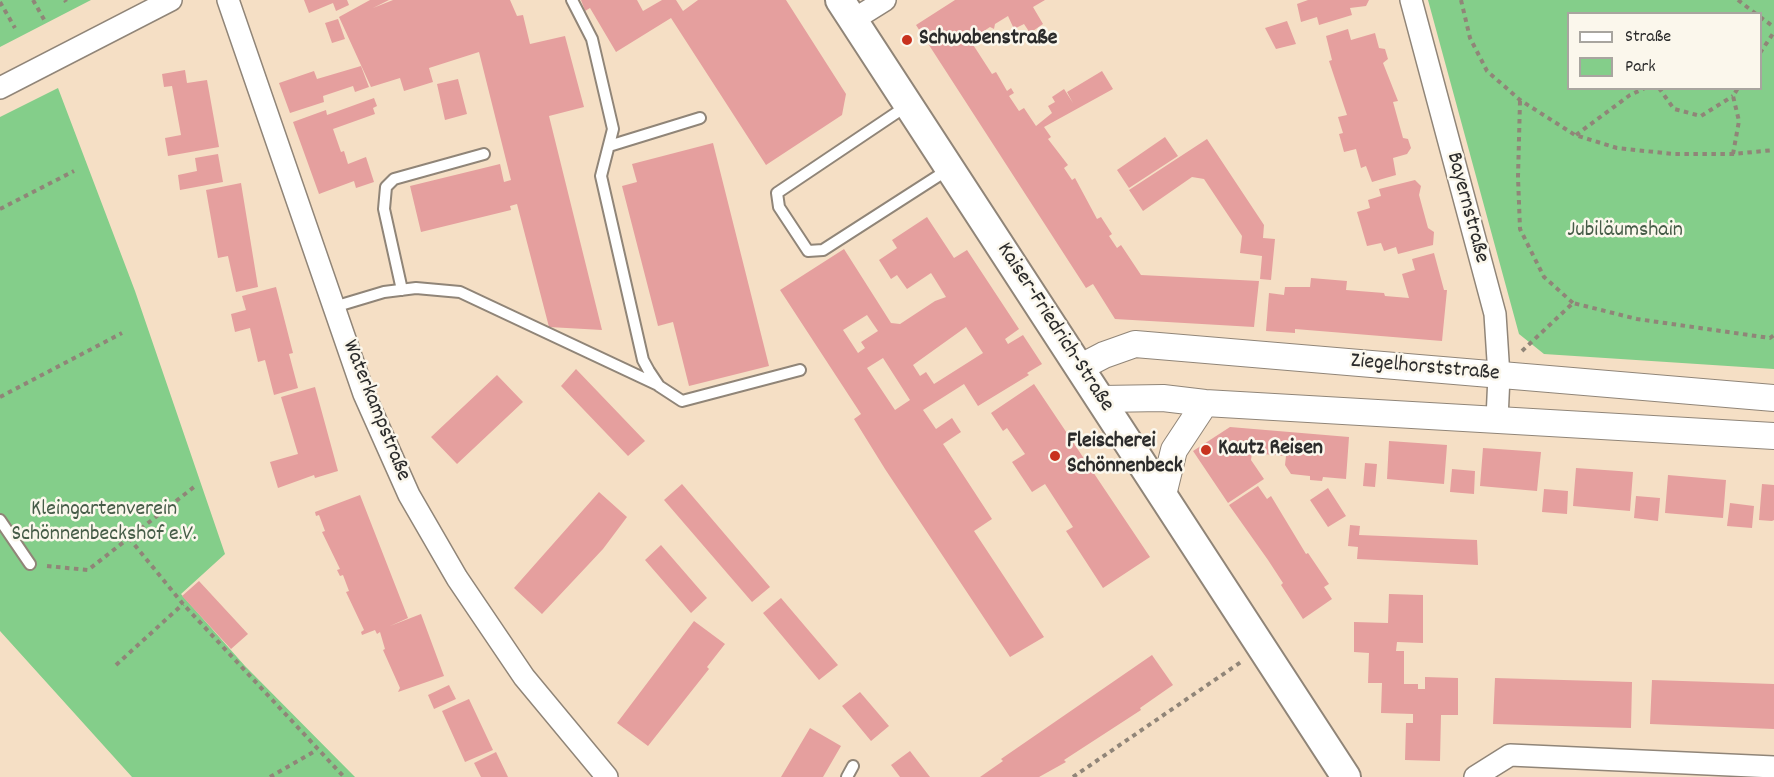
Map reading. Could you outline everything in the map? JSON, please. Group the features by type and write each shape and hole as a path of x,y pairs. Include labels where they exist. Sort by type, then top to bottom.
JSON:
{"main road":[{"name":"Kaiser-Friedrich-Straße","path":"846,10 1346,777"}],"street":[{"path":"0,87 171,0"},
{"name":"Waterkampstraße","path":"228,0 364,394 409,495 456,578 525,677 607,777"},
{"path":"846,10 885,0"},
{"name":"Bayernstraße","path":"1411,0 1495,314 1499,376 1497,419"},
{"name":"Ziegelhorststraße","path":"1081,368 1104,354 1135,344 1774,398"},
{"name":"Ziegelhorststraße","path":"1101,399 1163,398 1205,403 1774,436"},
{"path":"1163,495 1174,450 1205,403"},
{"path":"1475,777 1510,756 1774,767"}],"lane":[{"path":"572,0 592,39 613,129 601,176 643,360 659,386"},
{"path":"908,105 777,193 779,207 808,251 824,250 950,169"},
{"path":"609,146 700,118"},
{"path":"402,290 384,209 386,187 394,179 484,154"},
{"path":"334,307 384,292 441,288 460,292 659,386 682,401 800,370"},
{"path":"0,520 30,564"},
{"path":"847,777 853,766"}],"path":[{"path":"33,0 46,23"},
{"path":"1461,0 1470,38 1487,71 1520,100 1575,135 1617,147 1673,154 1733,154 1774,150"},
{"path":"1738,0 1753,12"},
{"path":"0,2 15,28"},
{"path":"1762,18 1774,27"},
{"path":"1762,51 1774,32"},
{"path":"1575,135 1630,95 1641,90"},
{"path":"1660,90 1674,110 1701,116 1733,96 1737,90"},
{"path":"1733,96 1739,121 1733,154"},
{"path":"1520,100 1518,177 1520,229 1544,277 1573,303 1637,319 1773,337"},
{"path":"0,209 74,171"},
{"path":"1499,376 1573,303"},
{"path":"0,397 122,333"},
{"path":"30,564 88,570 194,487"},
{"path":"129,538 183,604 344,777"},
{"path":"116,665 183,604"},
{"path":"1073,777 1262,648"},
{"path":"270,777 317,750"}],"green space":[{"path":"0,0 91,0 0,47"},
{"name":"Jubiläumshain","path":"1428,0 1774,0 1774,369 1544,354 1519,334"},
{"name":"Kleingartenverein Schönnenbeckshof e.V.","path":"58,88 135,291 225,554 181,594 245,666 355,777 132,777 0,631 0,117"}],"building":[{"path":"304,0 347,0 349,5 336,11 333,3 309,13"},
{"path":"370,0 389,0 373,8 393,0 510,0 517,16 523,15 530,44 565,36 584,107 549,116 602,330 549,327 517,204 510,206 511,210 421,232 410,186 500,164 504,182 511,180 479,52 429,68 433,82 404,91 400,78 371,87 339,17"},
{"path":"581,0 637,0 643,11 662,0 676,0 683,11 698,0 786,0 846,94 842,115 766,165 671,18 616,52 590,8 585,11"},
{"path":"955,0 1045,0 1033,7 1043,24 1030,33 1024,24 1014,29 1008,16 995,24 994,29 990,27 970,40 992,74 996,72 1007,91 1011,88 1014,93 1009,96 1019,111 1024,108 1036,126 1052,113 1048,106 1055,102 1052,97 1064,89 1073,103 1067,92 1102,71 1113,89 1044,127 1051,137 1048,139 1068,165 1064,168 1072,180 1075,178 1097,219 1101,217 1112,234 1109,236 1117,248 1121,245 1141,275 1259,281 1254,327 1115,319 1093,284 1086,288 916,25"},
{"path":"1308,0 1369,0 1366,6 1350,8 1352,15 1319,25 1317,17 1301,22 1297,4"},
{"path":"338,19 345,39 332,43 325,23"},
{"path":"1287,21 1296,44 1276,49 1265,28"},
{"path":"1348,29 1351,40 1375,33 1379,48 1385,49 1388,59 1383,63 1398,101 1393,102 1403,138 1408,139 1411,148 1407,154 1393,158 1396,175 1372,182 1366,166 1361,168 1356,149 1344,152 1339,134 1343,133 1338,117 1347,115 1329,61 1332,60 1326,36"},
{"path":"361,66 369,87 355,92 353,86 323,96 324,102 290,113 279,83 314,71 317,79"},
{"path":"185,70 187,83 207,80 219,147 168,156 165,138 181,135 172,86 164,87 162,74"},
{"path":"458,79 467,114 445,120 437,84"},
{"path":"374,98 377,106 373,108 375,114 333,129 348,164 366,157 374,182 356,188 354,181 319,194 293,122 326,110 327,115"},
{"path":"1165,137 1178,156 1129,188 1117,170"},
{"path":"1207,139 1264,225 1263,238 1275,239 1271,280 1260,279 1262,256 1240,253 1242,236 1204,179 1192,177 1143,211 1129,190"},
{"path":"713,143 769,366 689,386 673,322 658,326 622,186 637,182 632,164"},
{"path":"218,154 223,182 180,190 178,175 197,171 195,158"},
{"path":"1415,180 1421,186 1419,195 1428,228 1434,232 1433,245 1398,254 1396,247 1384,251 1381,243 1367,246 1357,212 1370,208 1368,200 1381,196 1379,189"},
{"path":"241,183 258,287 236,292 228,256 218,258 206,190"},
{"path":"927,217 954,258 967,250 1019,329 1005,339 1008,344 1023,335 1042,364 1027,373 1029,375 978,406 964,384 923,410 936,429 952,418 961,432 943,444 992,519 974,531 1044,637 1010,657 885,469 854,419 861,414 780,290 844,249 891,323 900,324 935,301 946,297 931,273 907,289 897,275 891,279 879,260 897,248 892,240","holes":["867,315 878,331 861,342 865,348 858,353 843,330","966,327 983,353 934,384 926,372 920,376 913,365","883,358 910,400 895,410 867,368"]},
{"path":"1434,253 1444,290 1447,290 1442,341 1295,329 1295,333 1266,331 1269,293 1284,295 1285,287 1310,287 1311,278 1347,281 1346,290 1384,293 1385,296 1409,298 1402,274 1415,270 1412,259"},
{"path":"276,287 293,353 289,354 298,388 274,395 265,360 258,362 250,328 235,332 231,314 246,310 242,296"},
{"path":"576,369 645,441 628,456 561,386"},
{"path":"497,375 523,402 457,464 431,437"},
{"path":"1034,384 1150,557 1103,588 1066,531 1073,527 1045,484 1032,492 1012,462 1025,454 1007,428 1003,431 991,413"},
{"path":"315,387 338,471 315,478 314,475 278,488 270,462 298,454 281,397"},
{"path":"1230,427 1349,437 1346,479 1323,477 1322,481 1310,480 1310,476 1291,474 1285,465 1286,456 1252,453 1251,460 1264,479 1228,503 1193,451"},
{"path":"1389,441 1447,445 1444,484 1387,479"},
{"path":"1483,448 1541,452 1537,491 1480,486"},
{"path":"1365,463 1377,464 1375,487 1363,486"},
{"path":"1576,468 1633,472 1630,511 1573,506"},
{"path":"1452,469 1475,471 1474,494 1450,492"},
{"path":"1668,475 1726,480 1723,518 1665,513"},
{"path":"682,484 770,587 752,602 664,500"},
{"path":"1762,484 1774,485 1774,520 1772,521 1759,520"},
{"path":"1258,486 1267,499 1271,496 1306,554 1308,553 1329,584 1324,587 1332,599 1303,619 1281,585 1283,583 1229,505"},
{"path":"1328,488 1346,516 1328,527 1310,500"},
{"path":"1544,489 1568,491 1567,514 1542,512"},
{"path":"599,492 627,517 603,549 542,614 514,588"},
{"path":"360,495 408,618 390,626 421,614 444,676 398,692 400,688 383,650 385,649 380,632 377,634 375,630 362,635 361,632 364,630 346,592 349,591 343,575 340,576 337,570 340,569 322,532 325,531 319,515 316,516 315,512"},
{"path":"1636,496 1660,498 1658,521 1634,518"},
{"path":"1730,503 1754,506 1752,528 1727,526"},
{"path":"1350,525 1360,526 1359,535 1477,540 1478,565 1357,559 1358,547 1348,546"},
{"path":"661,545 707,598 691,613 645,560"},
{"path":"199,581 248,634 231,649 182,596"},
{"path":"1389,594 1423,595 1423,643 1397,642 1396,651 1404,651 1404,684 1418,684 1418,689 1425,689 1425,677 1458,678 1458,715 1441,715 1440,761 1405,760 1406,723 1413,723 1413,714 1381,713 1382,683 1368,683 1369,653 1354,652 1354,622 1388,623"},
{"path":"781,598 838,665 819,680 763,613"},
{"path":"694,621 725,644 707,667 709,669 648,746 617,723"},
{"path":"1152,655 1173,685 1140,708 1141,710 1064,760 1066,762 1039,777 980,777 1003,761 1001,759"},
{"path":"1495,678 1632,682 1631,728 1493,724"},
{"path":"1652,680 1774,684 1774,729 1650,724"},
{"path":"449,685 456,699 434,709 428,695"},
{"path":"860,692 889,726 871,741 842,706"},
{"path":"469,699 493,750 465,762 442,711"},
{"path":"810,728 841,746 823,777 781,777"},
{"path":"910,751 930,777 900,777 891,765"},
{"path":"496,752 508,777 481,777 474,763"}],"place":[{"name":"Schwabenstraße","path":"907,40"},
{"name":"Kautz Reisen","path":"1206,450"},
{"name":"Fleischerei Schönnenbeck","path":"1055,456"}]}
